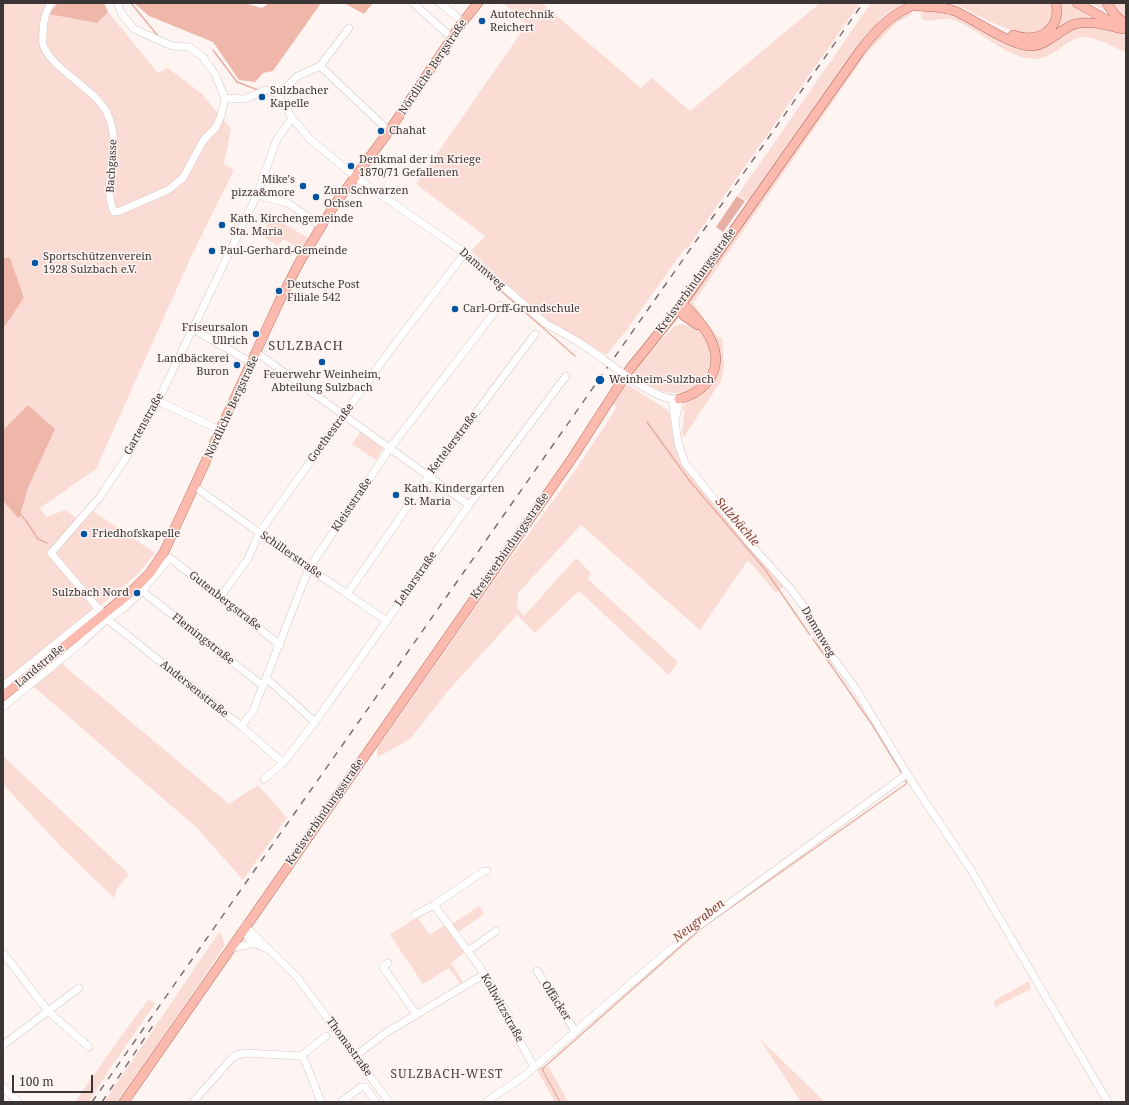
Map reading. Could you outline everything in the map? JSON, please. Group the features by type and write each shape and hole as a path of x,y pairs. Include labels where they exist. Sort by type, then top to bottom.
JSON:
{"main road":[{"name":"Nördliche Bergstraße","path":"76,635 131,592 150,573 164,552 299,263 354,176 389,131 463,22 478,3"},
{"path":"941,3 963,10 1011,34 1028,38 1038,37 1049,30 1056,16 1056,3"},
{"path":"1077,3 1125,28"},
{"path":"1107,3 1125,28"},
{"path":"915,4 954,11 1011,40 1028,46 1042,44 1077,23 1091,22 1125,28"},
{"name":"Kreisverbindungsstraße","path":"124,1102 573,457 629,370 680,306 860,51 889,18 915,4"},
{"path":"680,306 689,320 704,329"},
{"path":"675,399 690,396 702,389 711,377 714,370 715,356 713,343 704,329 680,306"},
{"path":"666,325 689,320"},
{"name":"Landstraße","path":"3,696 76,635"}],"street":[{"name":"Bachgasse","path":"51,3 43,22 43,44 48,55 95,96 109,117 114,136 114,156 109,181 114,212 120,211 177,184 183,178 203,141 216,127 221,116 225,98"},
{"path":"117,3 122,14 134,29 172,46 188,47 202,56 215,74 225,98 245,99 266,90 278,94 292,118 310,139 354,176"},
{"path":"413,3 452,38"},
{"path":"440,3 463,22"},
{"path":"278,94 298,76 320,66 349,28"},
{"path":"320,66 389,131"},
{"name":"Gartenstraße","path":"51,553 99,498 124,461 158,401 257,195 276,141 292,118"},
{"name":"Dammweg","path":"354,176 465,253 545,324 576,341 635,382 656,394 675,399 679,450 689,469 805,608 822,643 854,686 907,774 971,870 1108,1102"},
{"path":"257,195 288,203 321,226"},
{"name":"Goethestraße","path":"220,597 248,559 259,533 397,341 465,253"},
{"name":"Kleiststraße","path":"241,726 253,711 310,568 390,448 500,305"},
{"path":"193,329 252,363"},
{"name":"Kettelerstraße","path":"347,594 429,476 535,334"},
{"path":"257,352 468,505"},
{"name":"Leharstraße","path":"264,779 283,763 314,722 468,505 566,376"},
{"path":"158,401 220,430"},
{"name":"Schillerstraße","path":"195,487 387,621"},
{"name":"Andersenstraße","path":"51,553 103,614 241,726 283,763"},
{"name":"Gutenbergstraße","path":"142,591 170,558 280,644"},
{"path":"3,686 103,614 124,608 142,591"},
{"name":"Flemingstraße","path":"142,591 263,686"},
{"path":"3,707 81,643 103,614"},
{"path":"266,678 314,722"},
{"path":"486,1102 513,1084 534,1067 689,933 907,774"},
{"path":"415,915 434,905 484,870 487,871"},
{"name":"Kollwitzstraße","path":"434,905 468,950 479,966 483,975 489,979 534,1067"},
{"path":"244,929 254,943 267,949"},
{"path":"244,929 267,949"},
{"path":"468,950 496,931"},
{"path":"230,949 254,943"},
{"name":"Thomastraße","path":"267,949 283,962 308,992 389,1102"},
{"path":"3,953 48,1011 89,1047"},
{"path":"388,963 383,967 416,1014"},
{"name":"Offäcker","path":"536,971 575,1031"},
{"path":"355,1056 387,1032 483,975"},
{"path":"3,1044 79,988"},
{"path":"193,1102 233,1057 237,1055 245,1053 301,1056 326,1036"},
{"path":"301,1056 305,1061 321,1102"},
{"path":"3,1087 18,1102"},
{"path":"341,1102 361,1087 365,1087 376,1102"}],"shaded area":[{"path":"3,3 58,3 49,13 96,23 108,12 158,73 168,68 202,94 231,129 224,164 234,170 191,257 96,469 40,508 46,517 65,510 82,522 93,511 155,553 139,573 3,688 3,501 19,519 28,488 55,429 28,405 3,430 3,329 24,298 3,296"},
{"path":"58,3 104,3 108,12 97,23 49,14"},
{"path":"134,3 244,3 262,8 269,3 321,3 273,71 263,73 255,82 239,80 213,42 149,16"},
{"path":"344,3 373,3 364,14"},
{"path":"503,3 542,3 641,88 652,78 690,111 820,3 860,3 687,249 685,248 626,331 606,355 582,340 550,325 471,251 485,236 416,184 527,24"},
{"path":"871,3 904,3 882,17 869,33 748,202 738,195"},
{"path":"952,3 1053,3 1050,22 1041,31 1029,34 1013,31"},
{"path":"1059,3 1070,3 1097,19 1053,32"},
{"path":"1090,3 1126,3 1126,21"},
{"path":"925,11 954,12 1011,43 1083,26 1114,31 1126,36 1126,52 1099,40 1082,37 1076,38 1047,56 1033,59 1022,57 1012,54 966,25 951,19 931,21 923,20 920,15"},
{"path":"908,13 913,14 896,23 866,54 693,303 719,338 722,337 724,367 721,381 684,437 682,434 684,411 682,408 689,401 707,390 711,386 715,376 714,348 711,331 692,310 690,302 692,297 863,52 885,28"},
{"path":"737,196 745,201 723,232 716,227"},
{"path":"270,211 274,217 308,238 301,249 283,239 278,246 260,235 267,225 260,219"},
{"path":"3,258 10,258 24,298 3,329"},
{"path":"681,324 690,325 699,329 707,338 711,348 712,358 709,369 695,386 685,391 667,393 656,389 632,373 674,326"},
{"path":"625,383 669,411 675,446 681,461 729,521 785,585 776,593 748,560 700,630 581,525 518,593 517,607 524,616 576,558 591,573 588,579 678,662 669,675 579,591 535,633 517,615 448,691 410,739 378,757 377,748 491,585 577,468 617,407 610,402"},
{"path":"28,405 55,429 28,488 19,519 3,501 3,430"},
{"path":"361,431 383,448 376,460 352,444"},
{"path":"61,663 229,804 258,785 287,818 243,880 197,828 33,686"},
{"path":"3,756 129,874 117,889 114,898 61,847 3,784"},
{"path":"479,906 484,914 458,932 452,924"},
{"path":"417,917 430,935 446,924 465,952 451,963 464,983 461,985 449,968 423,984 390,935"},
{"path":"220,931 225,945 119,1102 104,1102"},
{"path":"1029,981 1031,989 995,1007 994,1001"},
{"path":"149,999 155,1004 113,1064 89,1102 75,1102 121,1036"},
{"path":"759,1038 825,1102 801,1102"},
{"path":"549,1067 568,1102 555,1102 536,1068"}],"waterway":[{"name":"Sulzbächle","path":"131,3 158,36"},
{"name":"Sulzbächle","path":"213,50 237,82 258,90"},
{"name":"Sulzbächle","path":"501,291 575,356"},
{"name":"Sulzbächle","path":"647,422 689,480 764,568 810,635"},
{"path":"3,495 27,522 38,539 47,543"},
{"name":"Sulzbächle","path":"813,639 873,726 901,772"},
{"name":"Neugraben","path":"560,1102 542,1069 703,927 906,784 906,780"}],"railway":[{"path":"92,1102 863,3"},
{"path":"102,1102 154,1024"}],"place":[{"name":"Autotechnik Reichert","path":"482,21"},
{"name":"Sulzbacher Kapelle","path":"262,97"},
{"name":"Chahat","path":"381,131"},
{"name":"Denkmal der im Kriege 1870/71 Gefallenen","path":"351,166"},
{"name":"Mike's pizza&more","path":"303,186"},
{"name":"Zum Schwarzen Ochsen","path":"316,197"},
{"name":"Kath. Kirchengemeinde Sta. Maria","path":"222,225"},
{"name":"Paul-Gerhard-Gemeinde","path":"212,251"},
{"name":"Sportschützenverein 1928 Sulzbach e.V.","path":"35,263"},
{"name":"Deutsche Post Filiale 542","path":"279,291"},
{"name":"Carl-Orff-Grundschule","path":"455,309"},
{"name":"Friseursalon Ullrich","path":"256,334"},
{"name":"Feuerwehr Weinheim, Abteilung Sulzbach","path":"322,362"},
{"name":"Landbäckerei Buron","path":"237,365"},
{"name":"Weinheim-Sulzbach","path":"600,380"},
{"name":"Kath. Kindergarten St. Maria","path":"396,495"},
{"name":"Friedhofskapelle","path":"84,534"},
{"name":"Sulzbach Nord","path":"137,593"}],"district":[{"name":"SULZBACH","path":"306,346"},
{"name":"SULZBACH-WEST","path":"447,1075"}]}
